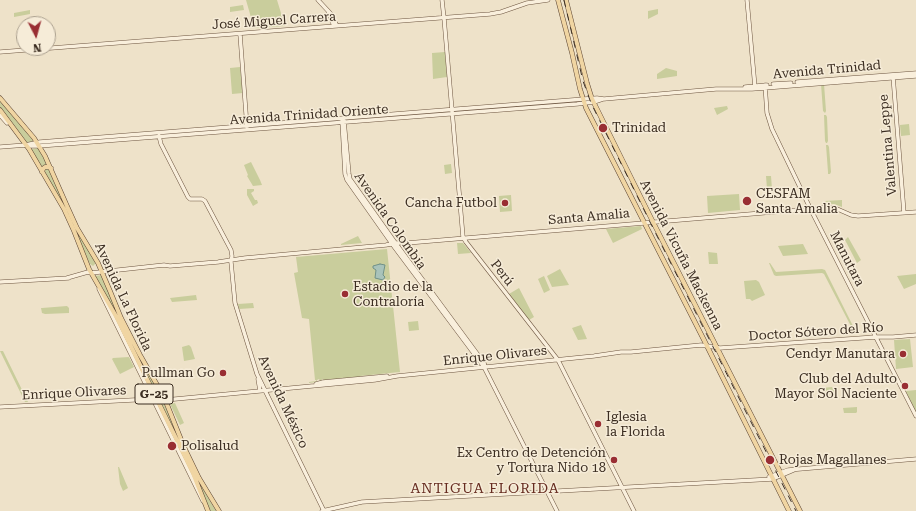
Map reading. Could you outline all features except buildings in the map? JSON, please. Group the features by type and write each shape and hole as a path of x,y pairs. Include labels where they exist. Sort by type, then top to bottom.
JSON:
{"main road":[{"path":"318,0 332,15 336,26"},
{"path":"442,0 463,238"},
{"name":"José Miguel Carrera","path":"0,52 494,14 524,4 548,0"},
{"path":"558,0 583,101 789,511"},
{"name":"Avenida Vicuña Mackenna","path":"566,0 587,83 593,100 653,222 800,511"},
{"path":"747,0 755,87"},
{"path":"240,34 248,128"},
{"name":"Avenida Trinidad","path":"593,100 916,74"},
{"name":"Valentina Leppe","path":"893,76 904,213"},
{"name":"Manutara","path":"765,86 767,110 771,127 810,208 916,416"},
{"name":"Avenida La Florida","path":"0,98 38,144 51,168 62,197 95,266 102,272 121,318 142,360 165,400 186,452 219,511"},
{"name":"Avenida Trinidad Oriente","path":"0,147 593,100"},
{"name":"G-25","path":"0,110 26,145"},
{"path":"0,115 11,125"},
{"name":"Avenida Colombia","path":"343,121 346,178 484,362 484,368 557,511"},
{"name":"Avenida México","path":"159,135 161,146 188,197 190,199 205,201 231,250 235,303 258,378 324,511"},
{"name":"Avenida La Florida","path":"26,145 66,212 91,273 117,318 150,386 154,399"},
{"path":"42,172 45,167 51,168"},
{"name":"Santa Amalia","path":"0,282 67,278 91,273 164,266 170,264 386,245 403,245 407,243 644,222 798,210 802,208 835,208 856,216 916,212"},
{"name":"Perú","path":"463,238 558,360 634,511"},
{"path":"87,262 90,267 95,266"},
{"name":"Avenida La Florida","path":"98,286 100,293 193,473 208,511"},
{"name":"Doctor Sótero del Río","path":"716,347 916,335"},
{"name":"Enrique Olivares","path":"0,407 154,399 165,400 375,380 397,376 594,356 607,356 694,345 716,347"},
{"path":"258,378 260,390"},
{"path":"150,386 154,386 156,384"},
{"path":"324,511 360,502 762,479 772,478 794,470 916,459"}],"green space":[{"path":"246,0 277,0 285,26 254,28"},
{"path":"243,5 244,10 230,12 230,7"},
{"path":"658,9 658,14 648,19 648,11"},
{"path":"30,10 30,14 14,17 14,13"},
{"path":"445,52 447,77 433,79 432,53"},
{"path":"240,67 243,93 232,94 230,68"},
{"path":"666,68 677,71 677,76 657,79 657,74"},
{"path":"821,84 824,84 825,113 823,111"},
{"path":"0,100 34,142 27,143 6,117 0,107"},
{"path":"727,106 728,109 717,115 714,108"},
{"path":"824,115 827,117 827,143 825,141"},
{"path":"909,124 910,135 901,136 900,125"},
{"path":"826,145 829,147 830,174 828,174"},
{"path":"39,148 96,263 93,266 90,264 31,149"},
{"path":"251,162 262,185 253,186 247,176 248,175 244,165"},
{"path":"451,164 452,173 445,174 444,165"},
{"path":"766,176 771,176 772,189 767,189"},
{"path":"247,189 254,189 251,193 258,203 253,206 247,195"},
{"path":"739,194 740,210 708,213 707,196"},
{"path":"511,195 512,211 500,212 499,196"},
{"path":"842,200 842,207 834,204 825,204 825,201"},
{"path":"641,226 642,229 613,243 606,229"},
{"path":"358,236 362,243 341,245 341,244"},
{"path":"848,237 861,260 857,263 845,240"},
{"path":"457,243 463,243 471,253 458,254"},
{"path":"803,244 808,254 783,256 778,246"},
{"name":"Estadio de la Contraloría","path":"387,249 400,372 343,379 342,377 342,379 324,381 322,379 322,381 320,381 319,379 316,382 309,383 316,380 309,319 302,318 294,273 298,272 296,257"},
{"path":"708,252 717,253 718,264 709,264"},
{"path":"769,263 776,272 825,270 857,334 855,334 824,274 776,276 774,275"},
{"path":"560,269 569,285 552,287 547,276"},
{"path":"916,274 916,284 904,289 897,276"},
{"path":"102,275 155,384 154,385 151,386 95,276"},
{"path":"544,276 550,290 544,293 538,279"},
{"path":"756,280 759,282 765,295 752,301 750,299 746,299 744,281"},
{"path":"519,288 534,317 529,320 509,294"},
{"path":"196,295 197,300 172,302 170,298"},
{"path":"253,303 254,308 239,309 238,304"},
{"path":"67,306 69,308 69,313 45,314 42,313 41,308 42,308"},
{"path":"418,321 419,330 409,331 408,322"},
{"path":"581,325 587,339 578,340 572,328"},
{"name":"Cendyr Manutara","path":"910,339 913,367 896,369 894,340"},
{"path":"189,345 195,359 184,361 182,347"},
{"path":"0,351 3,351 28,402 25,402"},
{"path":"129,357 134,367 120,374 112,359"},
{"path":"832,387 835,392 821,393 821,388"},
{"path":"916,390 916,413 906,391"},
{"path":"160,403 164,404 203,489 216,511 209,511"},
{"path":"175,403 184,423 180,425 170,404"},
{"path":"857,407 856,413 844,413 843,408"},
{"path":"118,467 128,488 123,491 120,484"}],"water":[{"path":"380,264 385,265 383,275 385,277 383,280 375,278 376,270 373,268 373,266"}],"railway":[{"path":"564,0 583,81 591,103 796,511"}],"place":[{"name":"Trinidad","path":"603,128"},
{"name":"CESFAM Santa Amalia","path":"747,201"},
{"name":"Cancha Futbol","path":"505,203"},
{"name":"Estadio de la Contraloría","path":"345,294"},
{"name":"Cendyr Manutara","path":"903,354"},
{"name":"Pullman Go","path":"223,373"},
{"name":"Club del Adulto Mayor Sol Naciente","path":"905,386"},
{"name":"Iglesia la Florida","path":"598,424"},
{"name":"Polisalud","path":"172,446"},
{"name":"Ex Centro de Detención y Tortura Nido 18","path":"614,460"},
{"name":"Rojas Magallanes","path":"770,460"}],"district":[{"name":"ANTIGUA FLORIDA","path":"485,489"}]}
